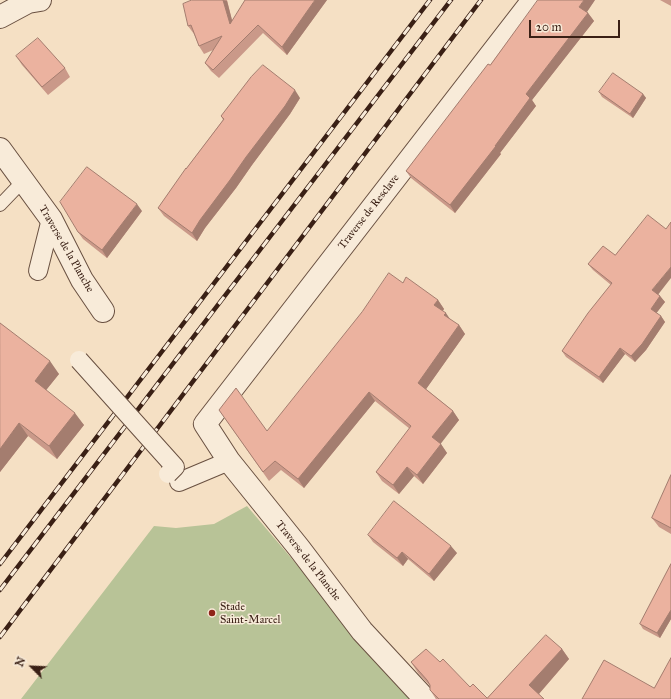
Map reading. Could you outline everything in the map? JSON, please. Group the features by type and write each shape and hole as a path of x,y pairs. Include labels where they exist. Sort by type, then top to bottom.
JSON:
{"street":[{"path":"0,17 28,2 40,0"},
{"name":"Traverse de Resclave","path":"205,424 533,0"},
{"name":"Traverse de la Planche","path":"0,149 51,219 82,280 103,310"},
{"path":"38,271 51,219"},
{"path":"79,360 175,467 174,478 229,461"},
{"name":"Traverse de la Planche","path":"205,424 229,461 299,548 362,632 425,699"}],"lane":[{"path":"0,205 23,181"}],"green space":[{"name":"Stade Saint-Marcel","path":"247,506 411,699 21,699 154,526 176,528 214,524"}],"building":[{"path":"192,0 223,0 230,24 245,0 315,0 282,47 258,25 213,70 205,63 222,36 199,46 191,25 188,26 183,4"},
{"path":"538,0 584,0 579,7 588,13 526,94 530,98 496,146 450,205 406,171 488,64 490,65"},
{"path":"38,38 65,68 42,87 16,56"},
{"path":"263,65 295,90 285,106 246,157 192,233 158,208 186,168 224,119 221,116 251,77"},
{"path":"613,73 643,94 630,114 599,92"},
{"path":"87,167 137,204 102,250 78,232 60,202"},
{"path":"648,215 666,229 671,222 671,267 652,290 660,296 651,309 661,316 642,344 631,356 620,348 599,377 562,351 588,313 612,283 588,264 603,246 615,255"},
{"path":"389,273 403,283 406,277 438,300 434,305 446,313 444,315 459,325 418,383 453,411 432,437 441,444 417,475 407,467 393,485 376,472 411,426 369,392 298,479 275,461 263,472 219,410 236,388 267,431 362,312"},
{"path":"0,323 50,361 35,381 75,413 49,446 19,423 0,449"},
{"path":"671,475 671,528 652,518"},
{"path":"394,501 451,546 429,574 402,552 397,558 368,535"},
{"path":"671,564 671,610 657,633 640,624"},
{"path":"546,635 562,649 529,685 544,699 439,699 430,690 430,685 427,680 411,662 426,649 440,662 443,659 470,687 473,684 487,698"},
{"path":"671,658 671,699 582,699 604,660 654,688"}],"railway":[{"path":"0,564 430,0"},
{"path":"0,590 451,0"},
{"path":"0,637 481,0"}],"place":[{"name":"Stade Saint-Marcel","path":"212,613"}]}
